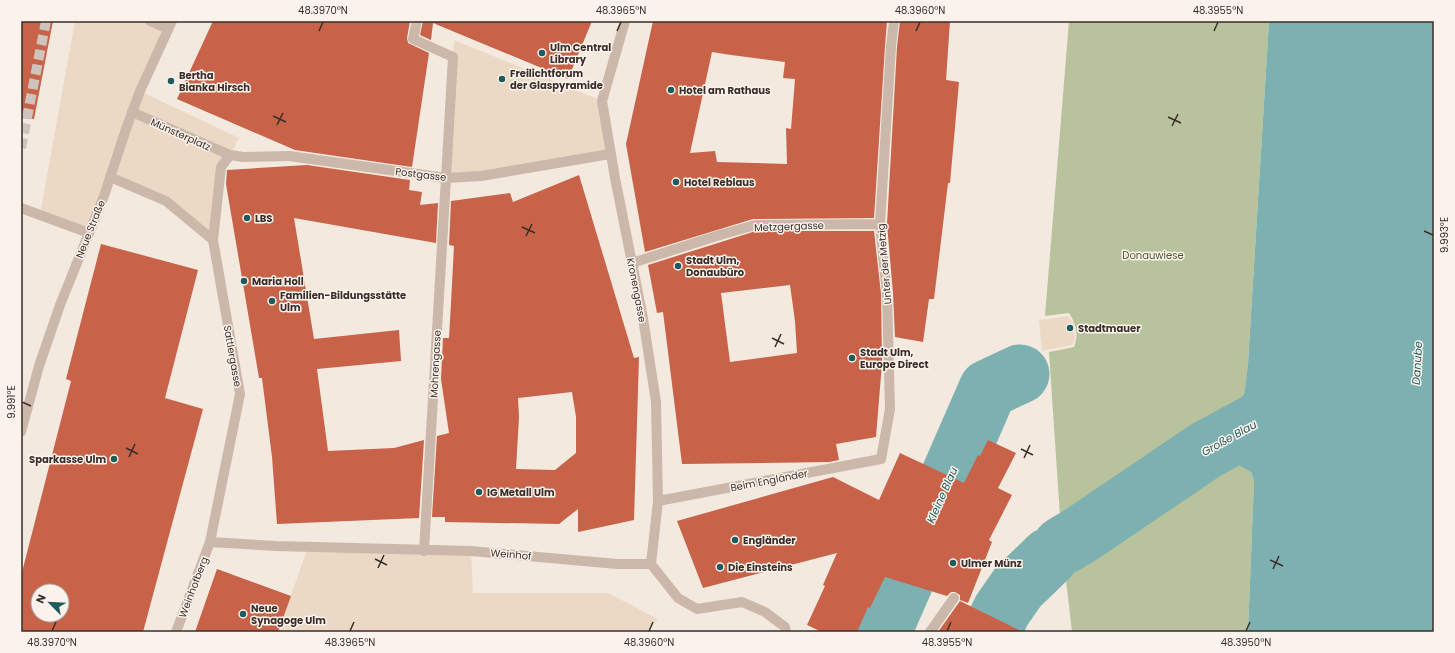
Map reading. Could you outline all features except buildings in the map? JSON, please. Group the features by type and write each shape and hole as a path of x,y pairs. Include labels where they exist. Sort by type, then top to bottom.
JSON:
{"street":[{"name":"Neue Straße","path":"21,432 46,344 110,177 132,112 170,25 150,21"},
{"name":"Mohrengasse","path":"417,21 413,39 453,57 424,551"},
{"name":"Kronengasse","path":"625,21 602,101 610,154 643,318 656,402 658,501 651,564"},
{"name":"Unter der Metzig","path":"881,459 890,409 887,294 880,224 891,46 894,21"},
{"name":"Münsterplatz","path":"132,112 230,155"},
{"name":"Postgasse","path":"230,155 243,157 288,156 446,178 481,176 610,154"},
{"name":"Sattlergasse","path":"210,542 240,394 213,240 220,167 230,155"},
{"path":"110,177 166,201 213,240"},
{"path":"21,208 89,233"},
{"name":"Metzgergasse","path":"632,263 755,225 880,224"},
{"name":"Beim Engländer","path":"658,501 881,459"},
{"name":"Weinhof","path":"210,542 275,546 478,552 617,564 651,564"},
{"name":"Weinhofberg","path":"176,632 210,542"},
{"path":"651,564 678,598 697,609 742,602 765,612 786,630"},
{"path":"930,632 954,598"}],"green space":[{"name":"Donauwiese","path":"1069,21 1269,21 1248,364 1244,395 1251,472 1254,481 1248,632 1072,632 1062,546 1049,352 1074,347 1076,342 1076,333 1075,325 1069,313 1045,316"}],"shaded area":[{"path":"75,21 150,21 168,29 140,91 239,138 230,155 221,167 213,240 166,201 110,177 89,233 40,215"},
{"path":"454,40 602,101 610,154 446,178"},
{"path":"1068,316 1074,324 1075,340 1072,345 1042,351 1039,320"},
{"path":"308,547 471,551 473,593 608,593 658,619 646,632 278,632"}],"water":[{"name":"Danube","path":"1269,21 1434,21 1434,632 1248,632 1254,481 1251,472 1235,463 1226,410 1244,395 1248,364"}],"waterway":[{"name":"Kleine Blau","path":"882,632 988,389 1020,374"},
{"name":"Große Blau","path":"1062,546 1206,450 1302,398"},
{"name":"Große Blau","path":"991,632 1002,610 1018,587 1049,557"}],"tunnel":[{"path":"21,148 46,21"}],"place":[{"name":"Ulm Central Library","path":"542,53"},
{"name":"Freilichtforum der Glaspyramide","path":"502,79"},
{"name":"Bertha Bianka Hirsch","path":"171,81"},
{"name":"Hotel am Rathaus","path":"671,90"},
{"name":"Hotel Reblaus","path":"676,182"},
{"name":"LBS","path":"247,218"},
{"name":"Stadt Ulm, Donaubüro","path":"678,266"},
{"name":"Maria Holl","path":"244,281"},
{"name":"Familien-Bildungsstätte Ulm","path":"272,301"},
{"name":"Stadtmauer","path":"1070,328"},
{"name":"Stadt Ulm, Europe Direct","path":"852,358"},
{"name":"Sparkasse Ulm","path":"114,459"},
{"name":"IG Metall Ulm","path":"479,492"},
{"name":"Engländer","path":"735,540"},
{"name":"Ulmer Münz","path":"953,563"},
{"name":"Die Einsteins","path":"720,567"},
{"name":"Neue Synagoge Ulm","path":"243,614"}]}
